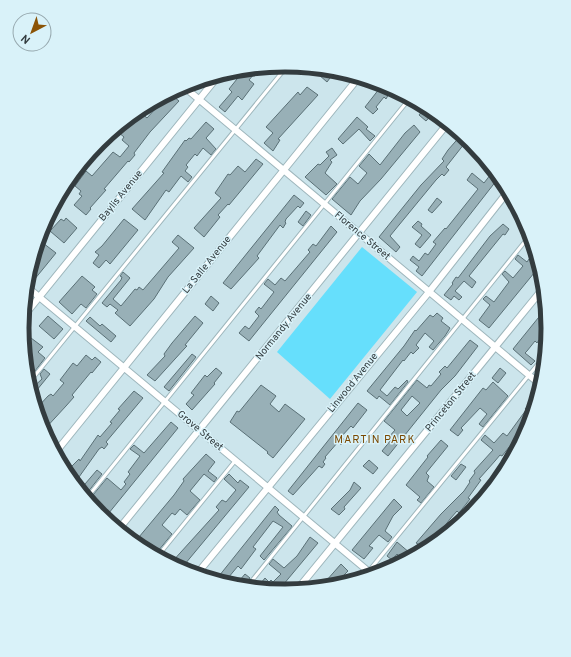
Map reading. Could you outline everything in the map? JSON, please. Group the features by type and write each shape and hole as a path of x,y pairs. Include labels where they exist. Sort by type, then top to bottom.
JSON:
{"street":[{"name":"La Salle Avenue","path":"59,449 356,82"},
{"name":"Baylis Avenue","path":"30,308 213,83"},
{"name":"Florence Street","path":"189,91 495,348 537,381"},
{"name":"Normandy Avenue","path":"122,526 445,127"},
{"name":"Linwood Avenue","path":"201,570 429,292 505,195"},
{"name":"Grove Street","path":"32,291 367,571"},
{"name":"Princeton Street","path":"302,584 540,293"}],"lane":[{"path":"34,377 282,72"},
{"path":"89,494 407,102"},
{"path":"250,583 526,240"},
{"path":"376,568 540,362"},
{"path":"161,553 235,461"}],"shaded area":[{"path":"362,247 417,292 330,399 277,352"}],"building":[{"path":"254,74 249,80 254,84 242,100 238,96 225,112 219,107 232,92 229,89 239,76"},
{"path":"318,74 331,76 327,82"},
{"path":"307,87 318,95 278,139 280,140 273,151 264,143 273,133 266,127 298,92 300,95"},
{"path":"378,90 389,94 386,99 384,97 376,107 378,109 373,114 365,107"},
{"path":"174,97 179,101 150,132 134,153 135,155 104,189 106,190 90,208 91,209 86,215 74,205 82,196 79,194 81,191 75,186 86,171 92,176 113,152 120,157 129,146 122,140 124,137 119,133 143,115 147,118 156,108 155,107"},
{"path":"422,111 430,116 426,121 419,115"},
{"path":"357,117 368,127 366,129 375,136 370,141 359,129 343,144 338,139"},
{"path":"206,122 214,129 206,138 216,149 211,155 203,148 197,156 195,154 186,165 188,167 185,171 192,177 188,182 181,176 169,192 166,190 145,220 132,209 164,173 162,172 185,140 186,141 189,138 191,139"},
{"path":"414,125 420,132 381,179 360,201 351,215 332,199 350,177 358,184 367,173 359,166 369,154 380,165 405,133"},
{"path":"458,139 464,144 446,167 449,170 444,176 442,174 436,180 390,236 400,247 396,252 379,237 421,185 444,161 442,159"},
{"path":"332,148 337,155 330,160 332,162 325,173 337,184 326,195 305,177 318,164 320,165 329,156 326,152"},
{"path":"256,159 263,164 229,205 228,204 218,215 220,217 204,237 194,228 221,198 215,193 228,174 230,175 238,166 245,172"},
{"path":"472,173 484,183 491,174 496,181 422,276 416,271 419,267 410,260 413,256 419,261 425,253 428,255 436,244 433,242 445,228 446,229 478,189 467,180"},
{"path":"294,195 304,203 300,208 298,206 286,219 286,223 283,228 280,225 257,256 259,258 231,289 223,283"},
{"path":"437,198 442,202 432,213 428,210"},
{"path":"306,211 311,215 303,226 298,222"},
{"path":"66,218 77,228 64,243 50,231 61,219 64,221"},
{"path":"124,219 138,230 110,264 106,260 99,268 93,263 99,255 95,252 102,246"},
{"path":"418,221 422,224 421,226 431,235 420,248 415,244 422,235 412,227"},
{"path":"503,224 509,229 505,235 503,234 469,276 476,282 472,288 464,281 455,291 462,297 459,300 454,296 451,300 444,295 453,284 452,283 456,277 458,278 490,236"},
{"path":"331,226 337,232 249,341 239,333 245,326 249,329 259,316 255,312 259,307 261,309 274,292 264,284 268,279 275,285 281,278 285,281 310,252 308,250 313,244 316,246"},
{"path":"178,235 194,248 168,277 154,299 130,326 115,313 118,310 110,304 107,307 102,303 121,280 122,277 120,276 123,272 130,278 113,299 121,306 135,289 137,290 139,287 143,290 179,248 172,242"},
{"path":"44,244 56,253 34,280 38,262"},
{"path":"518,255 527,262 529,259 533,262 535,271 489,328 479,320 490,305 483,299 486,296 494,302 509,282 502,274 505,271 513,278 523,266 515,259"},
{"path":"82,276 95,287 92,290 97,294 86,308 81,304 72,314 59,302"},
{"path":"211,296 219,303 213,311 205,304"},
{"path":"437,313 443,318 441,321 450,328 445,336 433,350 429,347 434,341 425,333 416,345 419,348 413,354 411,352 404,361 403,360 380,390 387,396 395,387 398,389 407,380 408,382 390,405 379,396 377,399 367,391 404,346 415,330 416,331 430,315 433,317"},
{"path":"541,314 541,342 539,340 537,343 535,341 525,353 535,361 531,365 513,349"},
{"path":"48,316 63,329 54,339 39,326"},
{"path":"195,316 203,323 185,345 187,346 155,381 147,375 165,356 164,354 172,343"},
{"path":"90,317 100,326 102,324 116,336 111,342 86,321"},
{"path":"31,338 43,347 38,352 45,358 35,371 32,369 31,362 30,340"},
{"path":"470,340 478,346 388,456 382,451 391,440 388,438 395,430 384,421 417,380 427,388 429,385 431,386 441,374 439,372 445,366 447,368","holes":["412,396 420,403 407,416 401,410"]},
{"path":"192,354 196,357 169,391 164,387"},
{"path":"86,355 92,360 95,357 101,362 72,395 74,397 48,425 41,404 51,394 53,396 64,383 60,380 73,363 77,366"},
{"path":"216,368 222,373 214,383 215,384 192,410 186,404 194,395 191,393 205,375 207,377"},
{"path":"500,368 506,373 498,383 492,378"},
{"path":"44,369 50,374 37,390 35,385 42,379 40,374"},
{"path":"493,382 508,396 483,427 479,424 487,414 480,408 461,428 463,430 458,436 450,430 483,388 486,390"},
{"path":"261,385 276,396 270,404 279,412 285,404 305,419 273,458 267,453 268,452 230,422 237,411 239,412"},
{"path":"134,391 143,398 106,442 108,444 104,449 102,447 99,449 77,479 70,468 79,459 80,461 98,435 100,437 112,423 110,422 120,410 118,409"},
{"path":"358,403 367,410 353,428 351,426 341,437 345,440 341,445 338,442 325,457 326,458 323,462 325,464 322,468 319,466 293,495 288,491"},
{"path":"531,403 519,435 502,456 500,455 479,479 481,480 468,498 470,499 459,513 457,511 439,534 414,551 401,558 397,554 392,560 387,556 397,542 410,553 418,544 416,543 441,514 464,491 475,473 474,471 493,450 481,440 485,435 494,443 503,433 507,436 526,410 525,409"},
{"path":"171,422 178,428 108,514 92,496 107,478 121,490 126,484 124,482 130,474 128,472 140,456 130,449 134,445 144,453"},
{"path":"441,440 448,446 426,473 429,476 427,481 434,487 421,503 417,500 420,497 406,485 428,457 427,456"},
{"path":"206,454 215,462 208,471 217,478 214,482 204,474 190,491 200,500 187,515 180,509 175,515 172,513 162,525 172,534 158,551 138,538 174,495 184,481 183,479"},
{"path":"369,460 378,468 373,474 363,466"},
{"path":"461,464 466,467 456,480 451,476"},
{"path":"97,470 102,474 88,492 83,486"},
{"path":"229,474 238,483 240,480 249,487 185,564 174,560 219,510 216,507 222,500 226,502 236,490 224,479"},
{"path":"354,482 361,488 339,515 331,509 350,490"},
{"path":"394,499 402,507 393,516 385,531 392,537 388,542 379,535 369,546 373,548 364,559 352,550"},
{"path":"275,506 279,510 277,512 279,515 292,526 291,528 264,560 260,556 283,527 273,521 253,547 256,549 241,569 238,566 228,578 219,576"},
{"path":"310,537 318,543 283,585 260,584 265,578 269,582 271,580 273,582 281,574 269,564 273,559 284,568 297,556"},
{"path":"341,564 348,571 340,579 326,581"},
{"path":"245,574 250,578 247,582 239,581"}],"district":[{"name":"MARTIN PARK","path":"375,440"}]}
